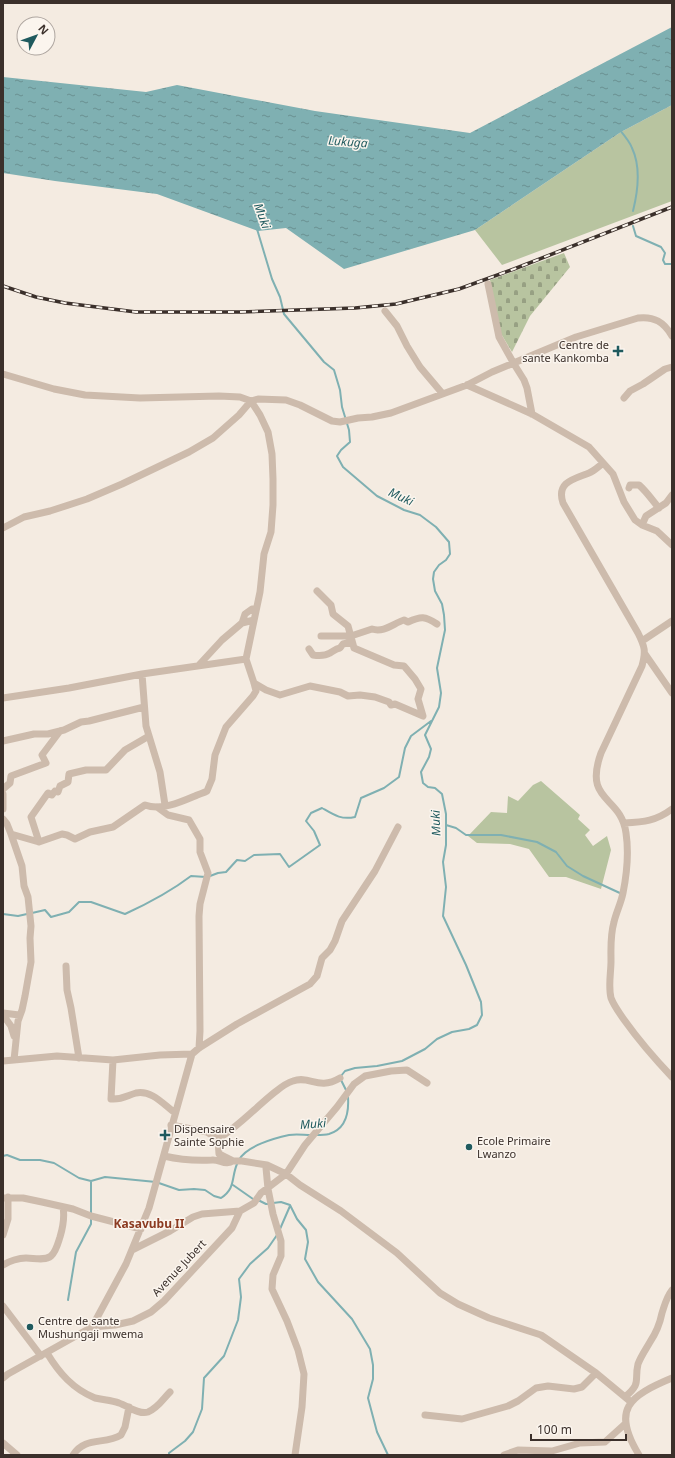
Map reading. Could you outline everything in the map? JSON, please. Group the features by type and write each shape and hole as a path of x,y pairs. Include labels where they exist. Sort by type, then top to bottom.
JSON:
{"street":[{"path":"488,284 499,337 524,380 532,414"},
{"path":"385,311 397,326 420,367 442,393"},
{"path":"3,374 54,390 85,395 140,398 219,396 240,397 251,401 264,398 286,400 300,405 332,421 340,422 392,413 442,393 467,385 492,372 576,337 638,318 648,317 658,321 665,326 672,336"},
{"path":"624,398 630,391 672,366"},
{"path":"467,385 532,414 589,447 602,464 613,474 624,502 635,520 642,525 657,531 672,545"},
{"path":"3,528 24,517 50,511 87,499 189,452 213,438 239,415 251,401"},
{"path":"11,834 39,842 62,834 67,834 75,839 90,832 113,828 142,806 145,805 156,807 181,802 207,791 212,779 215,755 226,727 253,696 256,690 246,659 260,592 264,554 271,532 273,479 272,454 268,432 251,401"},
{"path":"602,464 591,472 567,483 562,488 560,495 563,503 642,642 645,654 672,693"},
{"path":"629,488 630,485 639,485 648,492 659,508"},
{"path":"642,525 646,516 666,503 672,496"},
{"path":"254,683 266,690 280,695 310,686 340,692 348,696 360,695 376,697 389,702 391,705 395,704 423,716 418,699 421,689 404,666 394,665 354,648 348,626 333,614 331,605 316,591"},
{"path":"242,623 245,614 252,608 256,609"},
{"path":"309,649 313,655 319,656 329,654 336,648 340,648 351,639 372,629 376,630 393,626 404,620 408,622 416,618 427,618 437,624"},
{"path":"198,666 222,640 242,623 254,620"},
{"path":"642,642 672,621"},
{"path":"321,636 332,635 351,639"},
{"path":"645,654 642,666 601,753 596,766 595,777 597,786 601,793 618,813 624,824 627,844 628,861 623,895 615,916 611,935 610,983 612,998 617,1010 648,1052 672,1077"},
{"path":"3,698 69,688 142,674 246,659"},
{"path":"142,674 144,707 149,736 160,772 165,805"},
{"path":"3,742 34,734 48,734 82,722 144,707"},
{"path":"3,789 10,783 11,776 46,763 42,755 60,731"},
{"path":"39,842 31,817 48,793 52,795 55,791 58,792 60,786 68,782 69,774 86,770 106,770 125,750 149,736"},
{"path":"3,794 3,809"},
{"path":"156,807 168,815 184,818 191,822 200,839 200,852 208,873 200,904 199,916 199,1048"},
{"path":"624,824 650,821 660,817 672,809"},
{"path":"3,819 7,824 22,866 24,886 28,897 32,926 30,938 31,962 26,996 19,1015 14,1042 14,1060"},
{"path":"92,1327 132,1250 149,1208 192,1054 199,1048 255,1014 310,984 317,976 322,958 330,950 335,941 342,921 375,871 398,827"},
{"path":"66,966 66,990 71,1008 79,1058"},
{"path":"3,1014 19,1015"},
{"path":"3,1014 11,1026 14,1042"},
{"path":"3,1061 57,1056 113,1060 160,1055 192,1054"},
{"path":"113,1060 111,1099 119,1100 137,1093 152,1094 175,1113"},
{"name":"Avenue Jubert","path":"3,1378 92,1327 115,1325 133,1321 152,1312 178,1288 232,1228 240,1212 254,1203 265,1191 286,1174 305,1145 338,1107 354,1084 365,1076 390,1071 407,1070 427,1083"},
{"path":"216,1157 218,1139 276,1092 294,1080 327,1084 340,1078"},
{"path":"171,1125 207,1132 218,1139"},
{"path":"164,1156 184,1160 205,1161 216,1157 267,1166 286,1174 300,1185 341,1211 397,1252 440,1293 458,1304 489,1318 542,1335 596,1373 628,1399"},
{"path":"267,1166 265,1191 281,1241 280,1256 273,1275 272,1289 287,1320 298,1350 304,1374 302,1407 295,1455"},
{"path":"3,1235 8,1219 6,1197 42,1202 73,1209 91,1216 141,1228"},
{"path":"3,1265 12,1260 25,1258 48,1258 52,1255 62,1230 64,1215 63,1207"},
{"path":"132,1250 170,1231 193,1217 202,1214 240,1212"},
{"path":"639,1455 630,1437 626,1423 628,1399 635,1388 638,1378 638,1364 657,1327 665,1301 672,1290"},
{"path":"3,1306 62,1376 74,1386 97,1398 117,1402 141,1412 147,1412 156,1408 170,1392"},
{"path":"425,1415 462,1419 508,1406 518,1401 536,1388 548,1386 574,1389 582,1387 596,1373"},
{"path":"628,1399 672,1378"},
{"path":"73,1455 78,1448 86,1444 121,1435 125,1427 129,1407"},
{"path":"504,1455 518,1450 552,1451 580,1443 605,1442 626,1423"},
{"path":"3,1443 17,1455"}],"green space":[{"path":"672,105 672,201 502,265 475,230 621,132"},
{"path":"564,253 570,267 530,316 512,352 500,332 490,280"},
{"path":"541,781 580,815 578,819 590,830 585,835 593,846 607,836 611,850 601,889 566,877 549,877 529,849 510,844 477,843 468,836 491,812 507,813 508,796 518,801 533,785"}],"water":[{"name":"Lukuga","path":"672,27 672,105 621,132 475,230 344,269 286,228 258,231 157,194 3,173 3,77 146,92 177,85 315,111 470,133"}],"waterway":[{"path":"619,129 627,138 637,163 638,179 633,211"},
{"path":"633,226 636,236 661,247 665,253 663,260 665,264 672,264"},
{"name":"Muki","path":"257,229 272,279 280,297 284,314 324,362 334,370 340,390 342,407 349,430 350,442 337,456 343,467 377,496 404,510 420,515 436,527 449,542 450,554 434,572 433,579 435,591 442,604 445,630 437,668 441,693 439,707 425,735 431,749 429,757 421,772 423,783 428,787 435,788 442,794 446,814 446,845 443,862 446,887 443,916 466,965 481,1002 482,1015 477,1025 469,1029 452,1032 437,1039 425,1049 402,1061 377,1066 355,1068 345,1071 341,1076"},
{"path":"210,876 226,872 237,860 245,861 254,855 280,854 289,867 320,845 314,831 306,821 311,813 322,808 334,815 346,818 355,817 361,798 384,788 399,777 405,748 411,736 431,721"},
{"path":"446,825 456,828 466,835 501,835 537,842 556,852 567,866 583,876 622,894"},
{"path":"32,913 45,910 51,917 69,912 79,902 91,902 125,914 159,897 191,876 206,877"},
{"path":"3,914 18,916 27,914"},
{"name":"Muki","path":"341,1080 346,1090"},
{"name":"Muki","path":"316,1135 324,1135 335,1132 343,1124 347,1114 348,1097"},
{"name":"Muki","path":"239,1160 248,1151 261,1143 289,1135 311,1135"},
{"name":"Muki","path":"3,1156 7,1155 20,1160 40,1160 54,1163 79,1178 91,1181 105,1177 156,1182 179,1190 205,1190 214,1196 221,1198 231,1187 237,1164"},
{"path":"68,1300 76,1252 91,1224 91,1181"},
{"path":"233,1185 253,1199"},
{"path":"258,1200 268,1204"},
{"path":"273,1203 281,1202 290,1205 297,1219 306,1230 308,1242 305,1259 318,1282 352,1319 370,1349 373,1365 373,1379 368,1398 377,1432 388,1455"},
{"path":"280,1229 290,1206"},
{"path":"169,1455 169,1453 185,1441 193,1432 202,1409 204,1378 224,1356 238,1320 241,1297 239,1279 250,1264 268,1248 277,1235"}],"railway":[{"path":"3,286 36,297 65,303 136,312 240,312 355,308 396,304 459,289 672,207"}],"place":[{"name":"Centre de sante Kankomba","path":"618,351"},
{"name":"Dispensaire Sainte Sophie","path":"165,1135"},
{"name":"Ecole Primaire Lwanzo","path":"469,1147"},
{"name":"Centre de sante Mushungaji mwema","path":"30,1327"}],"district":[{"name":"Kasavubu II","path":"149,1224"}]}
